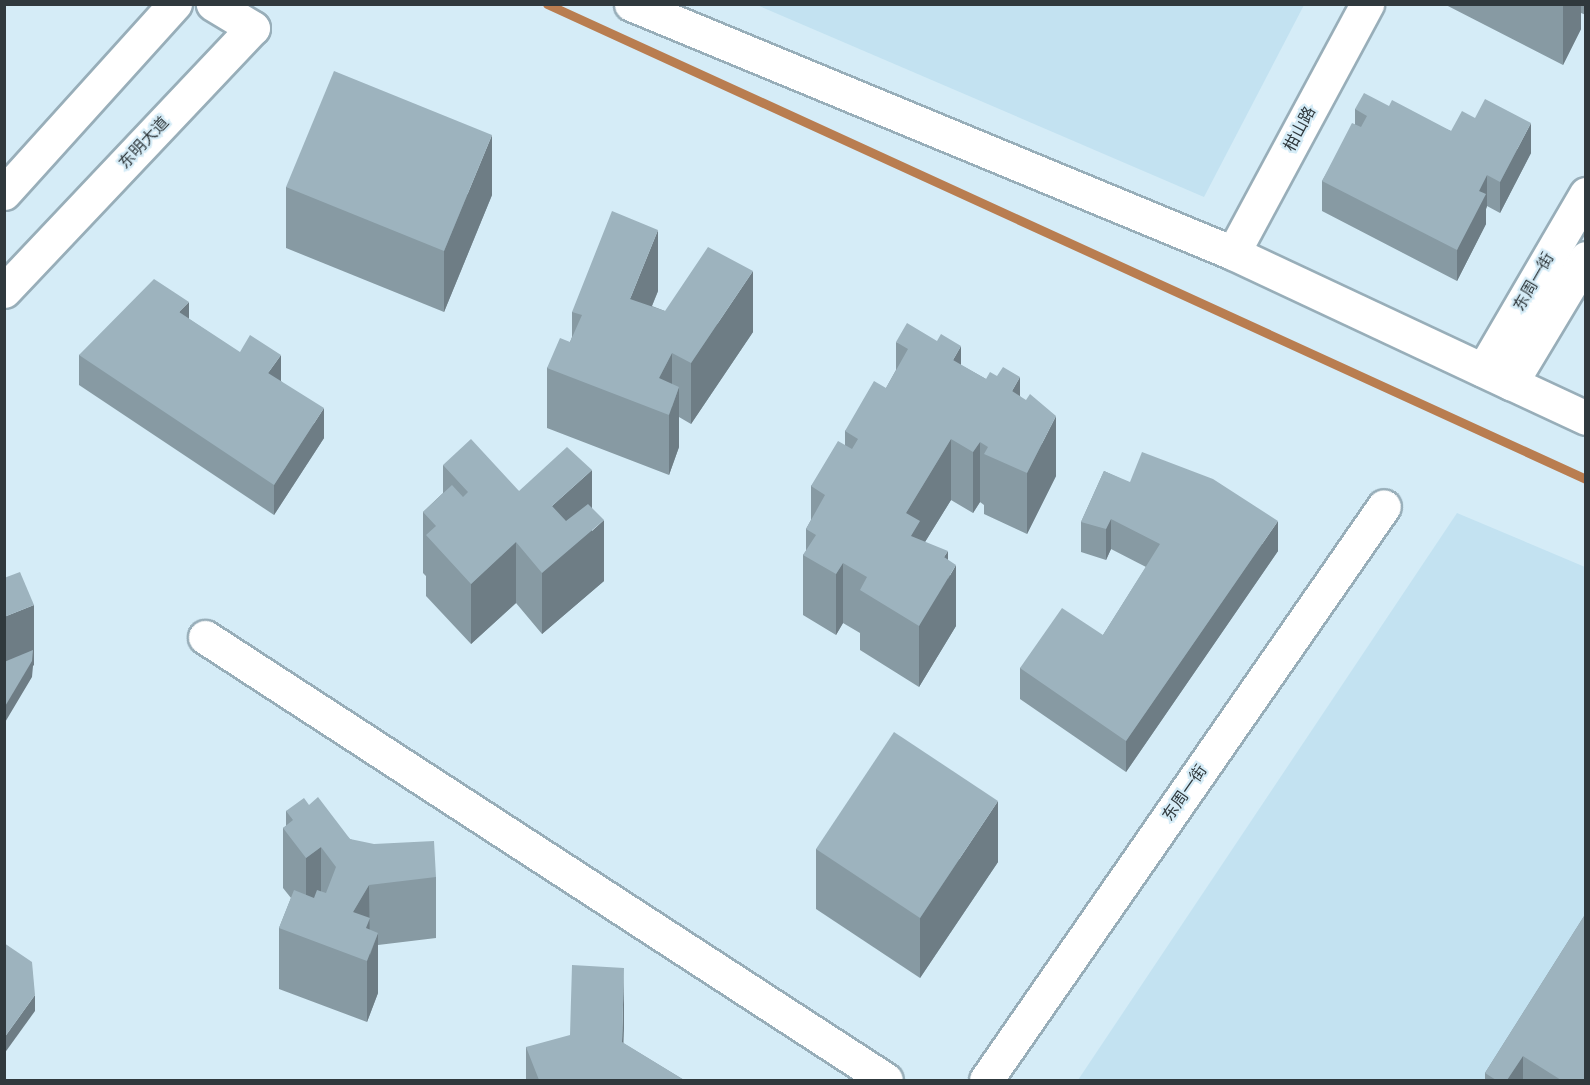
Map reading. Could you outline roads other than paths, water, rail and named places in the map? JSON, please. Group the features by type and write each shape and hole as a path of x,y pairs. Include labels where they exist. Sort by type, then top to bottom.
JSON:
{"street":[{"path":"4,193 175,4"},
{"name":"东明大道","path":"4,291 253,28 213,4"},
{"path":"631,4 1233,252 1586,418"},
{"name":"柑山路","path":"1233,252 1367,4"},
{"name":"东周一街","path":"1497,377 1586,194"},
{"name":"东周一街","path":"1497,377 1586,258"},
{"name":"东周一街","path":"986,1080 1384,507"},
{"path":"205,637 885,1080"}],"waterway":[{"path":"547,4 1586,479"}]}
